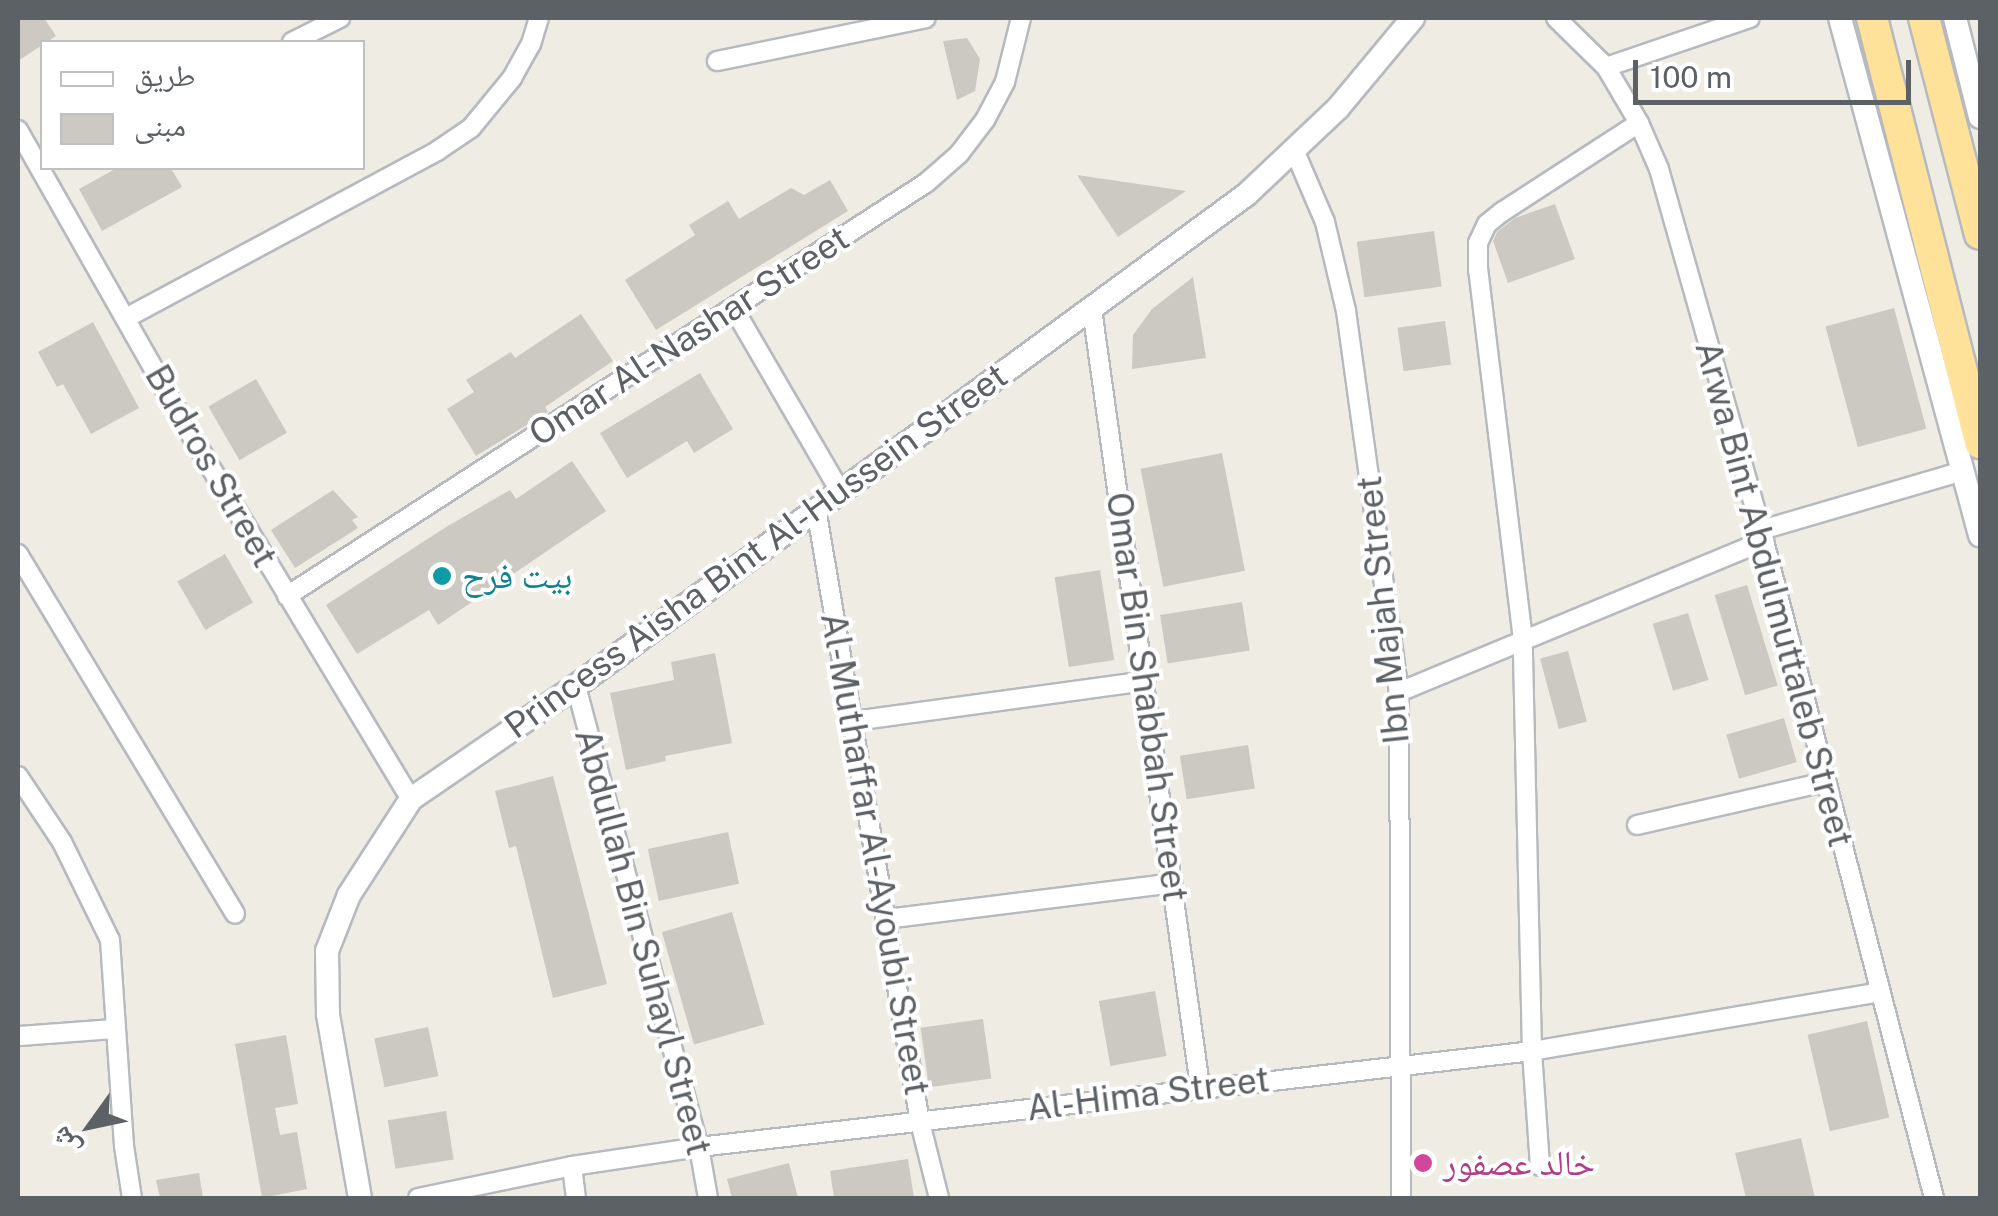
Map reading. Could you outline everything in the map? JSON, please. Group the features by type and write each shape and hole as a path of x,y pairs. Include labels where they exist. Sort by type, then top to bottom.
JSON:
{"highway":[{"path":"1872,18 1980,442"},
{"path":"1924,18 1980,234"}],"street":[{"path":"296,40 340,18"},
{"path":"126,318 437,151 471,128 512,78 540,18"},
{"path":"717,61 926,18"},
{"name":"Omar Al-Nashar Street","path":"287,596 926,183 959,154 985,120 1006,82 1020,18"},
{"name":"Princess Aisha Bint Al-Hussein Street","path":"360,1198 328,1014 327,951 349,894 412,799 576,686 1196,234 1295,152 1338,108 1413,18"},
{"name":"Arwa Bint Abdulmuttaleb Street","path":"1556,18 1606,68 1639,123 1659,169 1762,535 1934,1198"},
{"path":"1606,68 1750,18"},
{"path":"1840,18 1980,535"},
{"path":"1955,18 1980,117"},
{"path":"1540,1166 1532,1051 1523,640 1478,270 1478,243 1487,224 1502,212 1639,123"},
{"name":"Budros Street","path":"18,130 40,163"},
{"name":"Ibn Majah Street","path":"1295,152 1325,222 1346,312 1399,692 1401,1198"},
{"name":"Budros Street","path":"44,170 287,596 412,799"},
{"path":"734,308 840,491"},
{"name":"Omar Bin Shabbah Street","path":"1092,309 1200,1086"},
{"path":"1399,692 1762,535 1963,471"},
{"name":"Al-Muthaffar Al-Ayoubi Street","path":"816,508 920,1122 939,1198"},
{"path":"18,554 234,914"},
{"path":"854,721 1145,681"},
{"name":"Abdullah Bin Suhayl Street","path":"576,686 699,1147 708,1198"},
{"path":"18,778 62,842 110,940 132,1198"},
{"path":"1637,825 1825,782"},
{"path":"886,918 1173,883"},
{"name":"Al-Hima Street","path":"418,1198 572,1166 699,1147 1200,1086 1403,1068 1532,1051 1880,992"},
{"path":"19,1036 115,1029"},
{"path":"572,1166 576,1198"}],"building":[{"path":"18,18 44,18 56,36 40,40 40,47 18,61"},
{"path":"967,38 980,59 975,91 957,100 943,41"},
{"path":"113,170 172,170 182,187 102,231 79,189"},
{"path":"1077,175 1186,191 1118,237"},
{"path":"830,180 848,211 656,330 625,280 695,235 689,225 728,201 739,219 791,188 804,195"},
{"path":"1555,204 1575,259 1508,283 1493,241 1497,232 1515,218"},
{"path":"1434,231 1442,286 1365,297 1357,242"},
{"path":"1193,277 1206,358 1132,369 1133,335 1152,309"},
{"path":"1894,308 1926,429 1858,447 1825,326"},
{"path":"581,314 613,361 545,407 548,412 476,456 447,409 474,392 466,380 511,352 515,358"},
{"path":"1445,321 1451,365 1404,371 1397,328"},
{"path":"93,322 139,408 91,434 63,384 57,387 38,352"},
{"path":"700,373 733,429 694,453 687,441 627,478 600,433"},
{"path":"256,379 287,433 239,460 208,406"},
{"path":"1222,453 1245,571 1163,587 1141,469"},
{"path":"572,461 606,511 438,625 429,610 357,654 326,605 446,527 510,490 516,499"},
{"path":"333,490 358,517 352,520 358,528 295,568 271,530"},
{"path":"225,554 253,602 205,630 177,582"},
{"path":"1100,570 1114,660 1069,667 1055,577"},
{"path":"1747,585 1778,685 1745,695 1714,595"},
{"path":"1242,602 1250,650 1168,663 1160,615"},
{"path":"1688,613 1708,680 1673,691 1653,624"},
{"path":"1568,651 1587,722 1559,729 1540,659"},
{"path":"715,653 732,743 665,756 666,761 626,770 610,693 674,680 671,662"},
{"path":"1784,718 1797,762 1739,779 1726,735"},
{"path":"1248,745 1255,788 1187,799 1180,756"},
{"path":"553,776 607,984 553,998 516,846 509,848 495,791"},
{"path":"728,832 739,884 659,901 648,849"},
{"path":"732,912 764,1024 694,1045 662,932"},
{"path":"1155,991 1166,1056 1110,1066 1099,1001"},
{"path":"983,1019 991,1078 929,1087 921,1028"},
{"path":"1867,1021 1889,1117 1830,1131 1808,1035"},
{"path":"428,1027 438,1076 385,1087 374,1038"},
{"path":"286,1035 298,1104 275,1108 280,1135 297,1132 307,1189 262,1198 235,1044"},
{"path":"446,1111 454,1159 395,1169 388,1120"},
{"path":"1801,1138 1815,1198 1746,1198 1735,1153"},
{"path":"908,1159 914,1198 834,1198 830,1171"},
{"path":"789,1163 798,1198 732,1198 727,1179"},
{"path":"199,1173 203,1198 160,1198 156,1180"}],"place":[{"name":"بيت فرح","path":"442,576"},
{"name":"خالد عصفور","path":"1423,1163"}]}
